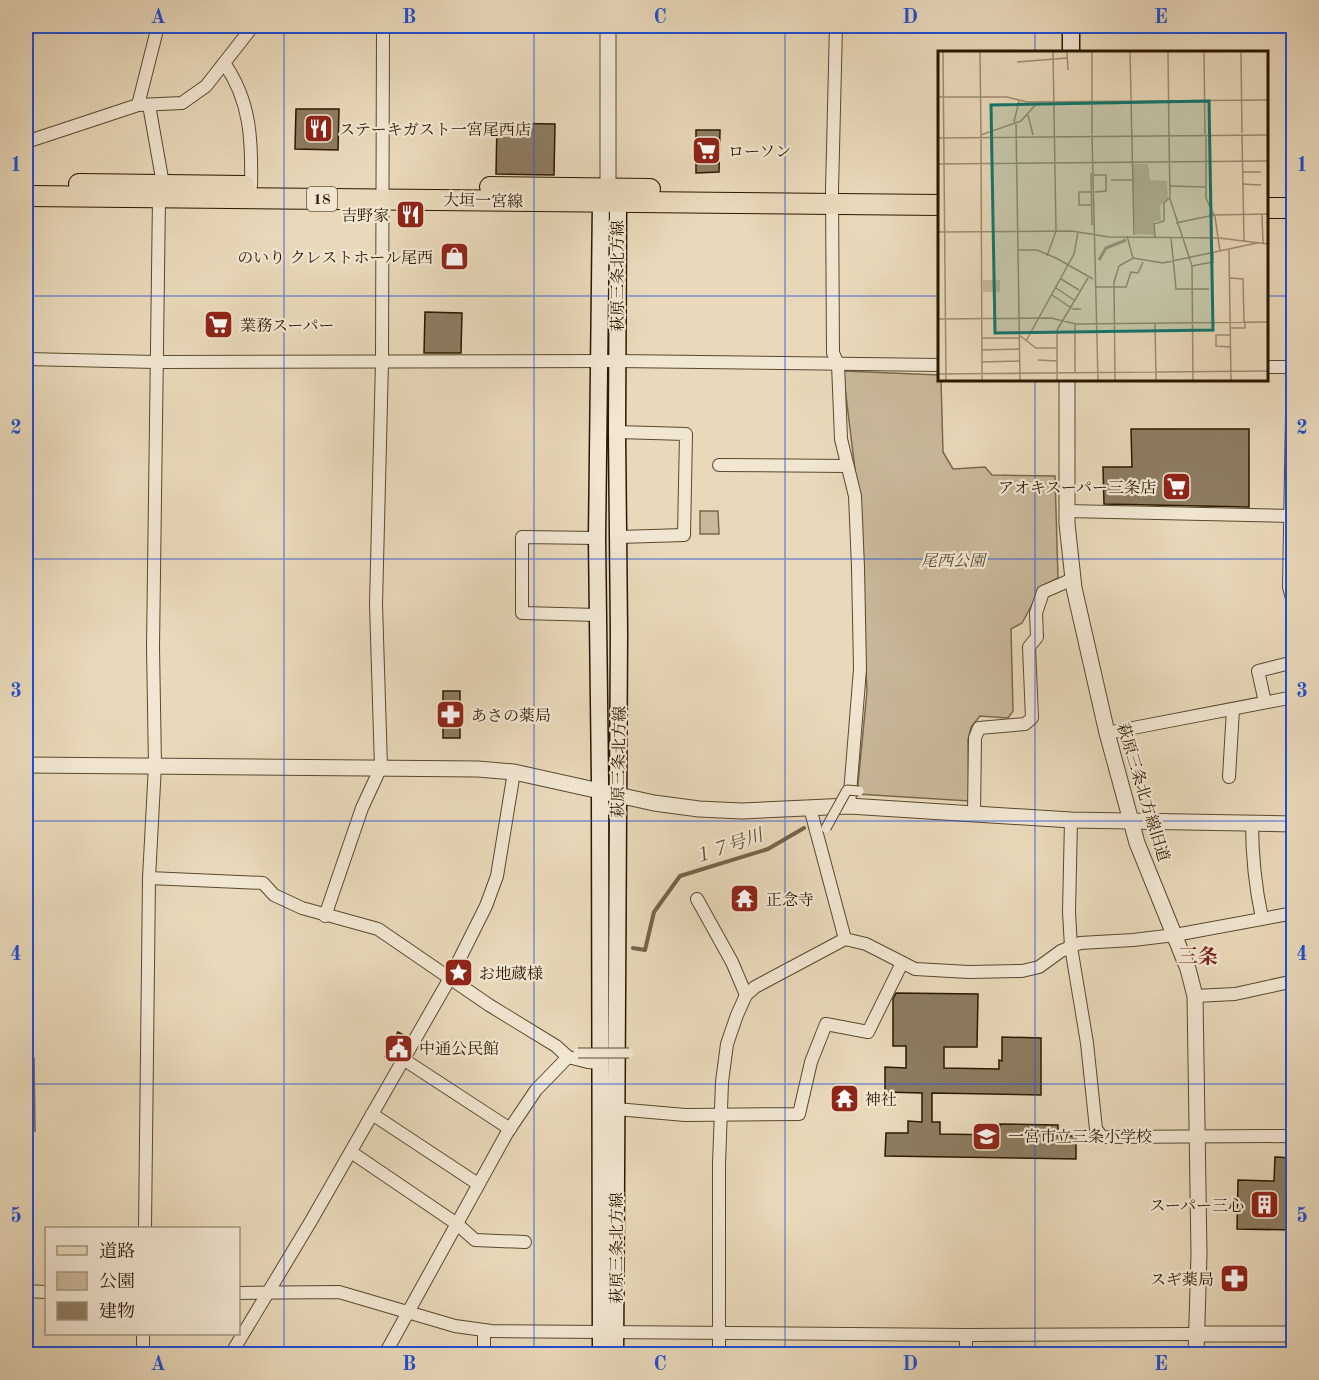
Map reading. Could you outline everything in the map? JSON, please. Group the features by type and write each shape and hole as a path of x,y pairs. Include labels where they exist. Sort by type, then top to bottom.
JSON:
{"main road":[{"path":"1071,26 1071,51"},
{"name":"大垣一宮線","path":"26,183 161,191 383,192 609,197 833,197 938,192"},
{"name":"大垣一宮線","path":"26,196 251,186 383,192"},
{"path":"1268,196 1293,200"},
{"name":"萩原三条北方線","path":"609,197 608,361 597,538 600,1063 608,1332 615,1354"},
{"name":"大垣一宮線","path":"833,197 938,205"},
{"path":"1268,207 1293,200"},
{"name":"萩原三条北方線","path":"601,1354 608,1332 616,1109 619,537 617,432 608,361"}],"street":[{"path":"145,1227 149,878 156,765 153,647 156,362 161,191 144,105 158,26"},
{"path":"26,142 144,105 182,103 206,86 253,26"},
{"path":"325,916 362,808 381,767 376,604 382,362 383,26"},
{"path":"608,26 609,197"},
{"path":"837,26 833,197 834,352 838,364 841,439 855,496 860,669 849,806"},
{"path":"224,63 236,80 246,107 252,146 251,186"},
{"path":"1293,81 1293,200"},
{"path":"1293,300 1293,472 1289,587 1293,606"},
{"path":"26,359 156,362 608,361 938,365"},
{"path":"1268,367 1293,366"},
{"name":"萩原三条北方線旧道","path":"1067,381 1066,511 1073,579 1107,734 1137,843 1188,969 1195,996 1199,1254 1196,1354"},
{"path":"617,432 686,434 684,535 619,537"},
{"path":"719,465 847,466"},
{"path":"1066,511 1291,516"},
{"path":"597,538 522,537 522,613 598,615"},
{"path":"974,813 975,738 979,728 1025,724 1032,718 1029,647 1037,636 1036,613 1043,592 1073,579"},
{"path":"1265,702 1258,671 1293,662"},
{"path":"1107,734 1293,697"},
{"path":"1229,777 1233,709"},
{"path":"26,765 434,767 514,772 654,803 699,809 742,811 849,806 1071,820 1293,824"},
{"path":"231,1354 269,1293 404,1059 450,978 486,906 497,876 514,772"},
{"path":"826,828 846,790 859,791"},
{"path":"810,808 845,939"},
{"path":"1071,820 1069,912 1071,946 1087,1043 1096,1129 1102,1137 1293,1136"},
{"path":"1251,822 1252,858 1262,918"},
{"path":"149,878 263,883 274,896 302,908 378,929 489,1005 556,1046 588,1062 600,1063"},
{"path":"697,899 732,962 746,995"},
{"path":"719,1354 719,1164 722,1082 727,1044 736,1015 746,995 755,987 845,939 866,945 915,969 969,972 1022,971 1039,967 1071,946 1080,943 1175,935 1293,913"},
{"path":"616,1109 721,1116 799,1114 811,1062 826,1024 868,1032 902,963"},
{"path":"1195,996 1235,994 1293,981"},
{"path":"385,1354 478,1184 536,1090 573,1055 629,1053"},
{"path":"404,1059 510,1129"},
{"path":"372,1114 478,1184"},
{"path":"351,1152 457,1224 475,1240 525,1242"},
{"path":"26,1292 45,1292"},
{"path":"240,1293 339,1292 455,1326 484,1330 966,1335 1293,1334"},
{"path":"484,1330 484,1354"},
{"path":"143,1335 143,1354"},
{"path":"966,1335 966,1354"}],"green space":[{"name":"尾西公園","path":"843,371 938,375 938,381 941,381 943,452 953,469 985,467 992,475 1055,476 1058,578 1042,586 1022,623 1011,629 1013,711 1008,718 980,716 971,727 968,740 969,801 857,794 867,691 856,478"},
{"path":"700,511 718,511 719,534 700,534"},
{"path":"34,1058 35,1131 26,1130 26,1059"}],"building":[{"path":"296,109 339,109 338,150 295,149"},
{"path":"497,123 555,124 554,175 496,174"},
{"name":"ローソン","path":"696,130 720,130 719,172 696,173"},
{"path":"425,312 462,313 461,353 424,353"},
{"name":"アオキスーパー三条店","path":"1131,429 1249,429 1249,507 1104,504 1103,467 1132,467"},
{"path":"443,691 460,691 460,738 443,738"},
{"path":"896,993 978,994 977,1047 944,1047 944,1068 999,1069 999,1060 1002,1061 1002,1037 1041,1038 1041,1095 932,1093 932,1122 940,1122 940,1134 999,1135 1000,1124 1058,1125 1058,1136 1076,1136 1076,1159 885,1156 886,1133 908,1133 908,1121 922,1122 922,1093 885,1092 885,1067 906,1068 906,1046 893,1046 893,999"},
{"name":"中通公民館","path":"398,1032 407,1037 393,1061 385,1057"},
{"name":"スーパー三心","path":"1275,1157 1293,1158 1293,1230 1237,1229 1238,1180 1274,1181"}],"waterway":[{"name":"１７号川","path":"633,948 645,950 654,912 680,876 768,849 804,828"}],"place":[{"name":"ステーキガスト一宮尾西店","path":"318,129"},
{"name":"ローソン","path":"707,151"},
{"name":"吉野家","path":"410,215"},
{"name":"のいり クレストホール尾西","path":"454,257"},
{"name":"業務スーパー","path":"219,325"},
{"name":"アオキスーパー三条店","path":"1177,487"},
{"name":"あさの薬局","path":"450,715"},
{"name":"正念寺","path":"745,899"},
{"name":"お地蔵様","path":"458,973"},
{"name":"中通公民館","path":"398,1048"},
{"name":"神社","path":"844,1099"},
{"name":"一宮市立三条小学校","path":"987,1136"},
{"name":"スーパー三心","path":"1265,1205"},
{"name":"スギ薬局","path":"1235,1279"}],"district":[{"name":"三条","path":"1198,956"}]}
